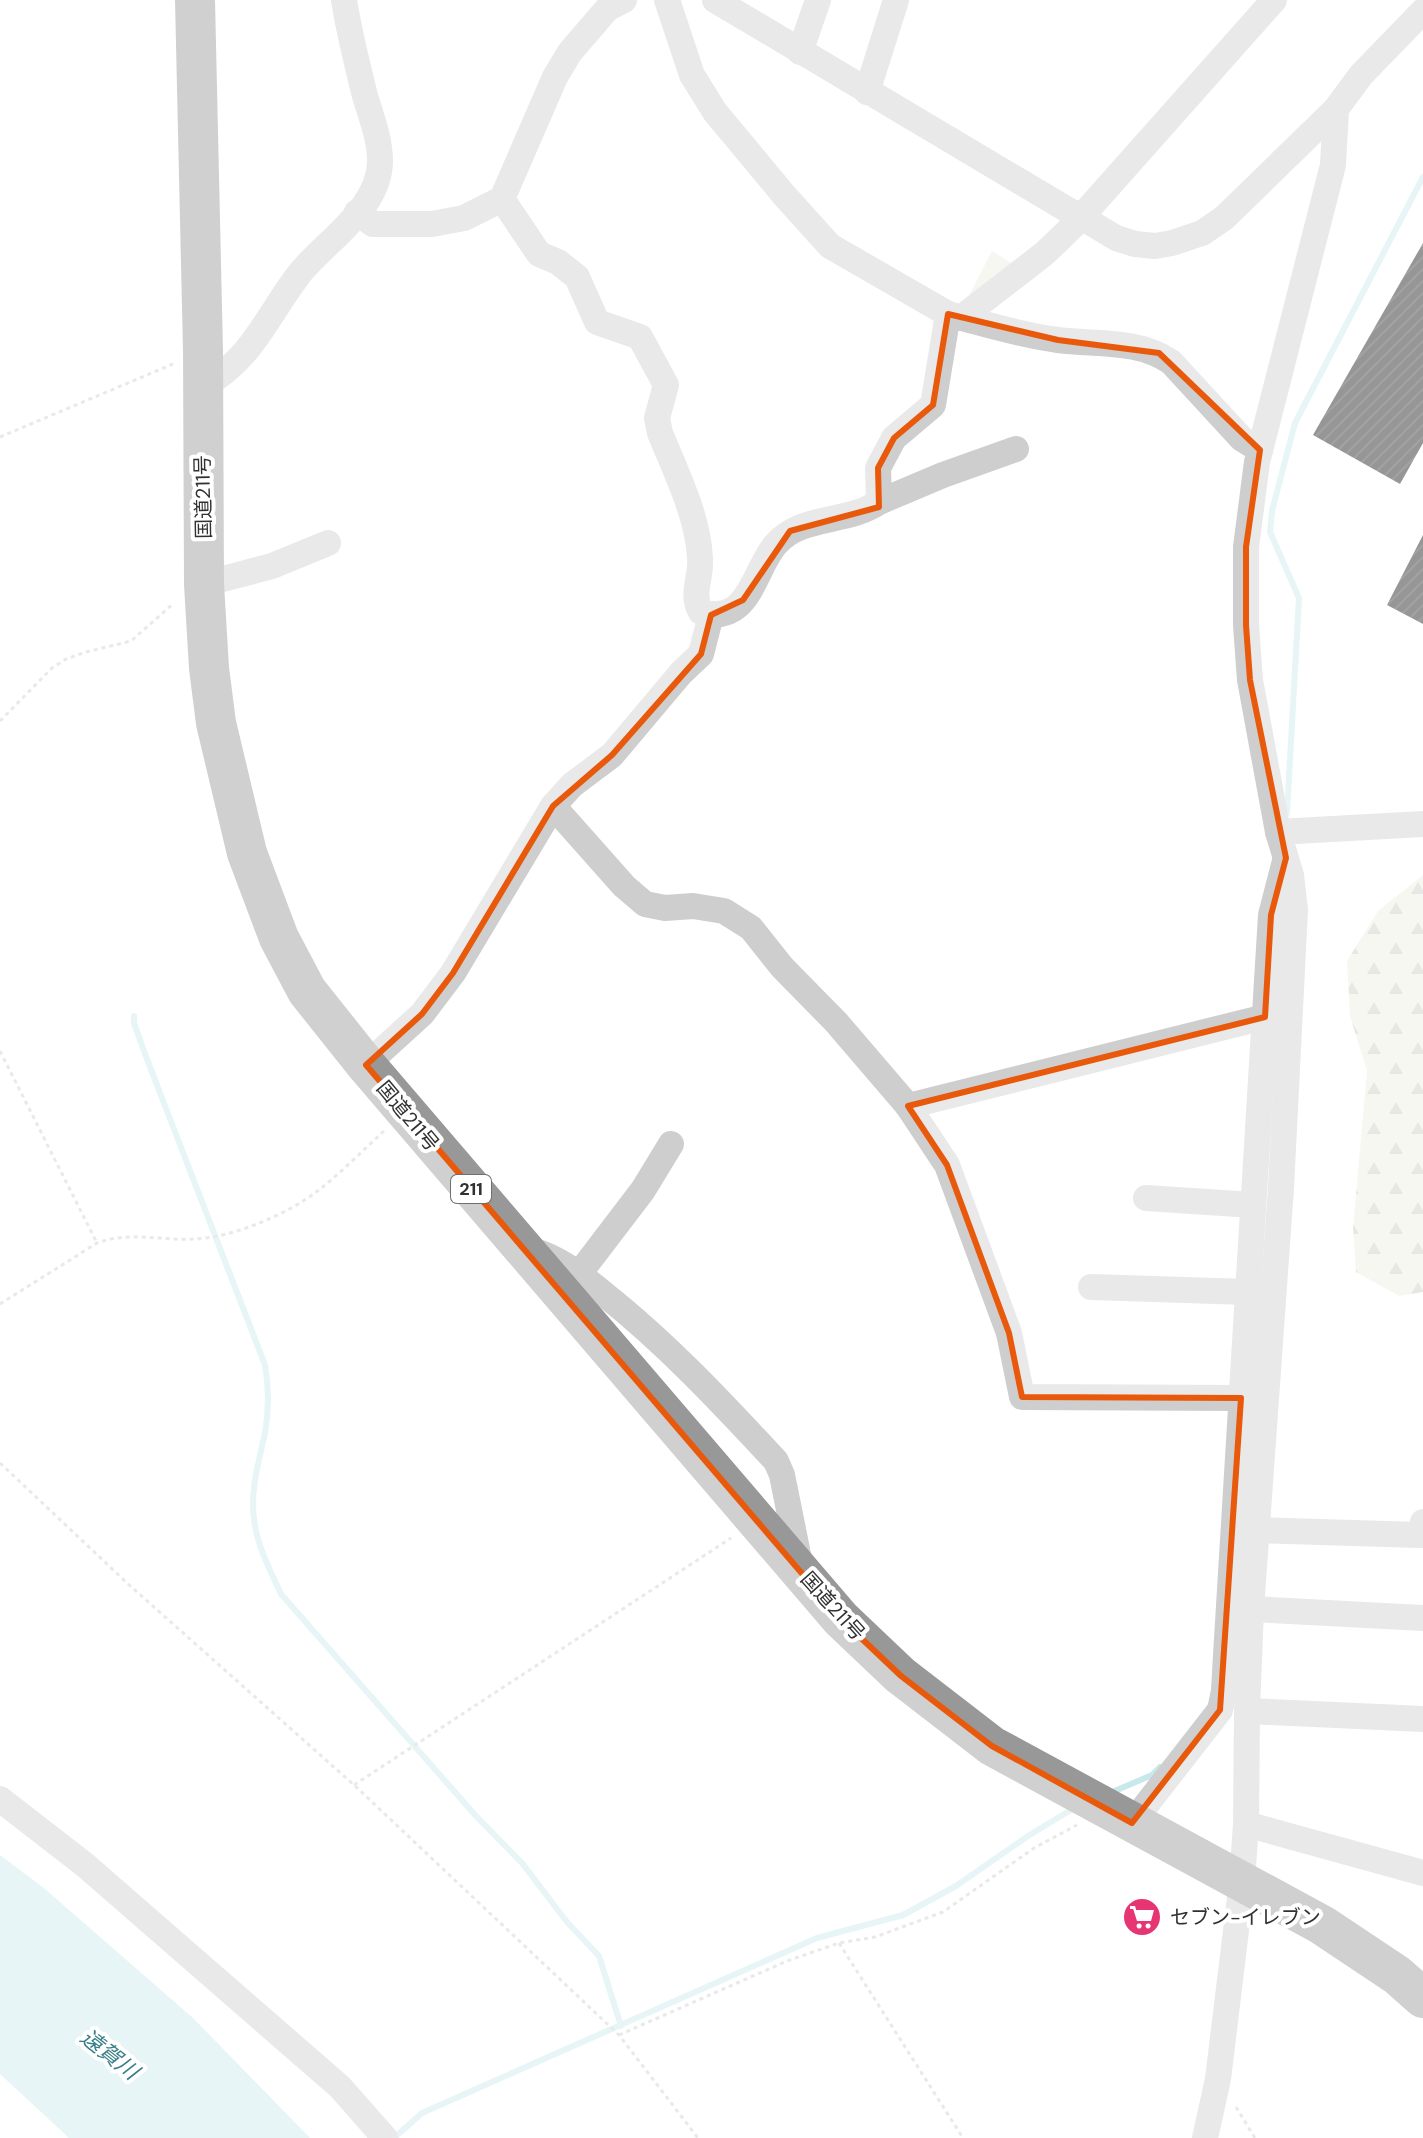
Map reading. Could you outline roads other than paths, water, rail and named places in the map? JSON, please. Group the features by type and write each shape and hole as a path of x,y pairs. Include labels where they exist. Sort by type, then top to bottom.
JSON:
{"highway":[{"name":"国道211号","path":"195,0 204,584 209,668 216,723 247,853 279,938 307,991 404,1112 841,1619 900,1675 992,1746 1322,1925 1397,1975 1423,1998"}],"street":[{"path":"202,369 224,375 246,353 301,273 357,212 372,193 378,178 380,160 344,0"},
{"path":"357,212 373,224 432,224 464,218 502,199 555,77 570,52 608,8 624,0"},
{"path":"667,0 692,75 715,112 830,246 954,316 1058,340 1140,347 1159,353 1242,439 1260,450"},
{"path":"715,0 1116,238 1155,246 1202,233 1224,218 1336,109 1361,75 1423,11"},
{"path":"800,52 818,0"},
{"path":"867,92 896,0"},
{"path":"879,502 878,468 894,438 933,405 954,316 1045,253 1074,225 1274,0"},
{"path":"1239,1697 1251,1609 1281,1188 1295,910 1250,680 1246,547 1260,450 1333,165 1336,109"},
{"path":"502,199 539,254 558,262 577,277 597,322 640,337 666,385 657,418 693,521 701,559 696,604 701,612 711,615 733,610 753,589 763,564 790,531 869,509 943,475 1016,449"},
{"path":"204,584 272,566 328,543"},
{"path":"366,1065 422,1014 453,973 553,806 572,785 612,755 681,673 701,654 711,615"},
{"path":"553,806 624,886 645,904 724,911 751,928 782,967 836,1022 908,1106 947,1165 1009,1333 1022,1397 1241,1398"},
{"path":"1278,832 1423,824"},
{"path":"1205,2138 1218,2079 1246,1824 1239,1697 1241,1398 1271,915 1286,858"},
{"path":"908,1106 1265,1017"},
{"path":"579,1274 643,1190 671,1144"},
{"path":"1146,1198 1253,1205"},
{"path":"522,1248 544,1253 579,1274 635,1318 690,1370 776,1461 782,1475 802,1572"},
{"path":"1091,1287 1248,1292"},
{"path":"1256,1530 1420,1535 1423,1522"},
{"path":"1251,1609 1423,1618"},
{"path":"1119,1816 1220,1710 1239,1697 1423,1719"},
{"path":"0,1799 85,1865 340,2087 385,2138"},
{"path":"1246,1824 1423,1873"}],"water":[{"name":"遠賀川","path":"0,1855 45,1889 193,2018 310,2138 69,2138 0,2074"}],"waterway":[{"path":"1287,813 1299,598 1270,532 1272,511 1295,423 1423,177"},
{"path":"134,1016 145,1054 265,1365 267,1416 253,1508 261,1548 281,1594 476,1816 522,1863 567,1922 599,1956 621,2026"},
{"path":"1110,1793 1152,1775 1160,1767"},
{"path":"394,2138 422,2113 817,1938 903,1915 956,1886 1074,1808"}],"place":[{"name":"セブン-イレブン","path":"1142,1917"}]}
